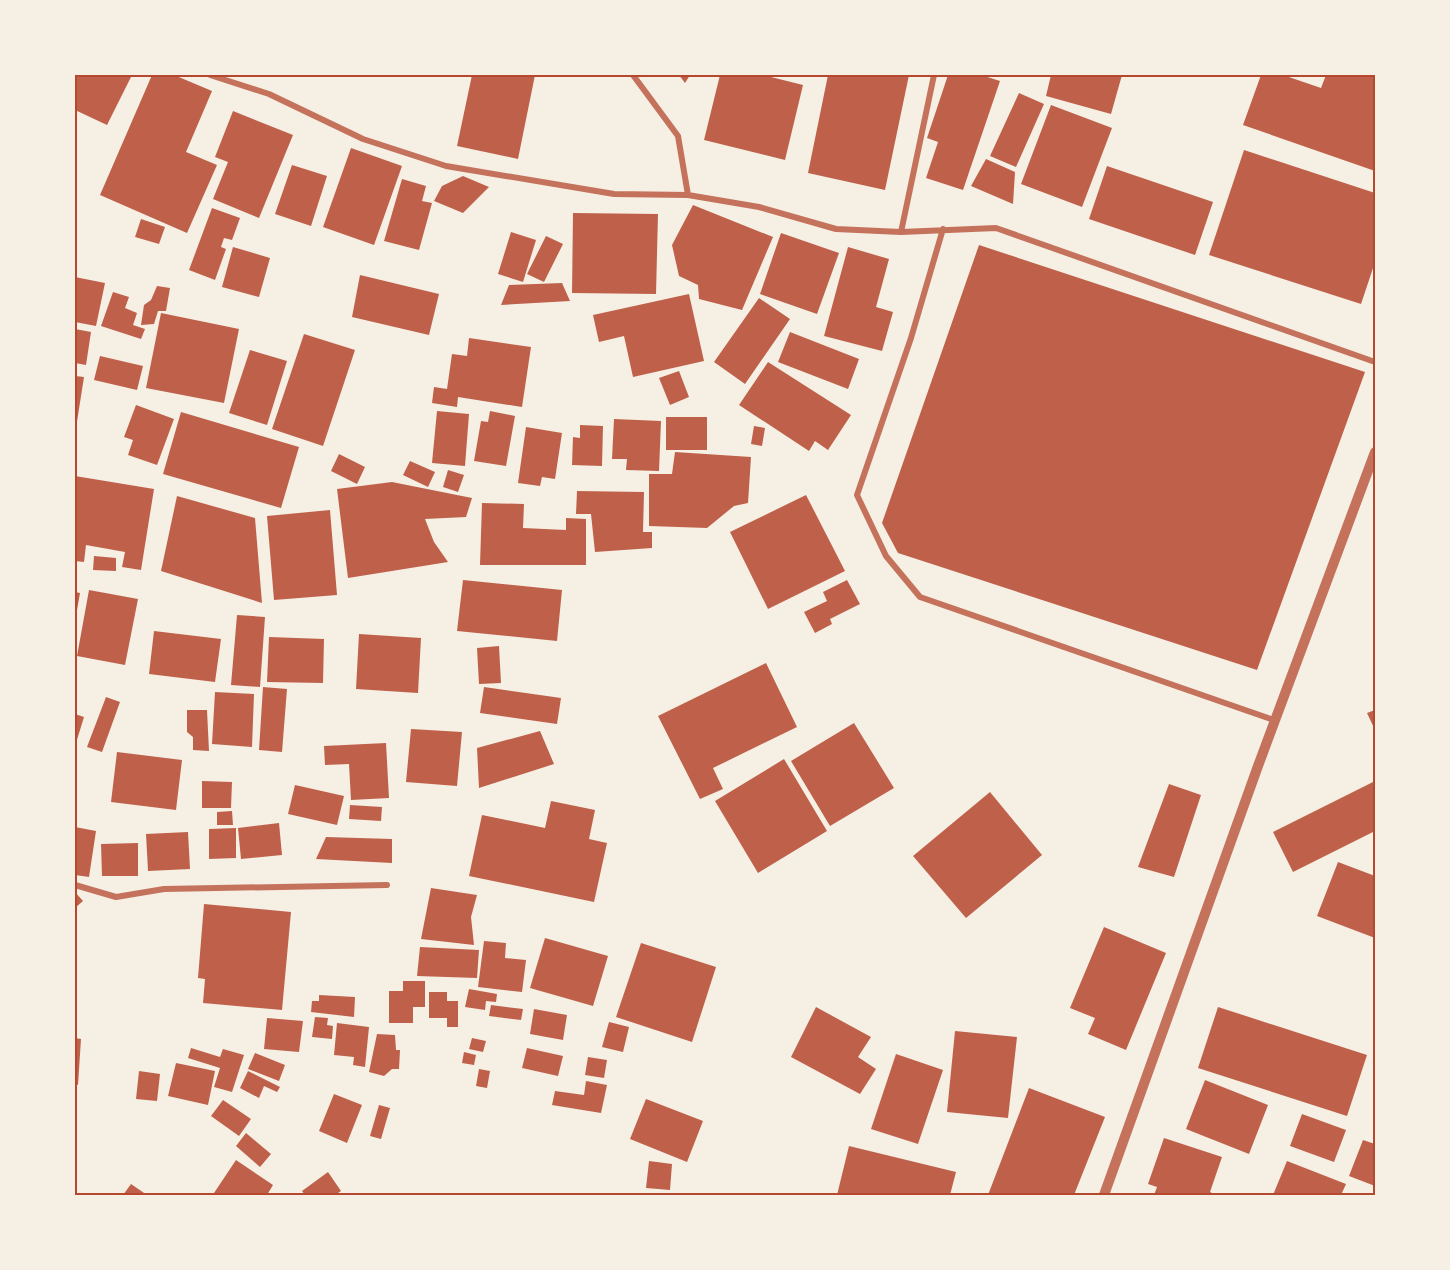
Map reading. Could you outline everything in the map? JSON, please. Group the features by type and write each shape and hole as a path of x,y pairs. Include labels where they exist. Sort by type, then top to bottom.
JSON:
{"street":[{"path":"210,75 269,94 363,139 446,166 614,194 688,195 759,207 836,230 901,232 996,228 1375,362"},
{"path":"633,75 678,136 688,195"},
{"path":"901,232 934,75"},
{"path":"944,230 911,338 857,495 886,556 920,597 1274,720"},
{"path":"1104,1195 1274,720 1375,452"},
{"path":"75,885 116,897 164,889 387,885"}],"building":[{"path":"75,75 132,75 107,125 75,110"},
{"path":"152,75 174,75 212,91 186,152 217,165 187,233 100,195"},
{"path":"472,75 535,75 518,159 457,146"},
{"path":"679,75 690,75 685,83"},
{"path":"720,75 763,75 803,85 785,160 704,140"},
{"path":"828,75 909,75 885,190 808,173"},
{"path":"948,75 981,75 1000,81 963,190 926,178 938,142 927,138"},
{"path":"1051,75 1122,75 1111,114 1046,96"},
{"path":"1261,75 1283,75 1321,88 1326,75 1375,75 1375,171 1243,125"},
{"path":"1019,93 1044,104 1016,167 990,156"},
{"path":"1051,105 1112,128 1082,207 1021,184"},
{"path":"233,111 293,135 259,218 213,199 228,162 215,157"},
{"path":"351,148 402,166 374,245 323,227"},
{"path":"1244,150 1375,193 1375,262 1361,304 1209,255"},
{"path":"986,159 1015,172 1013,204 971,186"},
{"path":"292,165 327,176 311,226 275,214"},
{"path":"1107,166 1213,202 1195,255 1089,219"},
{"path":"463,176 489,187 463,213 434,201 442,186"},
{"path":"402,179 426,186 422,201 432,203 419,250 384,241"},
{"path":"693,205 773,237 742,310 699,299 698,285 679,276 672,245"},
{"path":"212,208 240,218 232,240 224,238 221,247 226,249 215,280 189,270"},
{"path":"573,213 658,214 656,294 572,293"},
{"path":"141,219 165,227 159,244 135,237"},
{"path":"511,232 536,240 523,282 498,274"},
{"path":"781,233 839,253 817,314 760,294"},
{"path":"546,236 563,244 544,282 527,274"},
{"path":"979,245 1365,372 1257,670 898,553 882,523"},
{"path":"233,247 270,258 259,297 222,287"},
{"path":"848,247 889,259 876,307 893,312 882,351 824,336"},
{"path":"360,275 439,294 429,335 352,317"},
{"path":"75,277 105,283 96,326 75,322"},
{"path":"562,283 570,301 501,305 509,285"},
{"path":"157,286 170,288 166,311 158,311 154,324 141,325 144,305 151,300"},
{"path":"113,292 129,297 125,308 137,313 133,325 145,329 141,339 101,326"},
{"path":"689,294 704,361 633,377 624,336 599,342 593,315"},
{"path":"759,298 790,319 745,384 714,362"},
{"path":"161,313 239,329 224,403 146,388"},
{"path":"75,329 91,332 86,365 75,363"},
{"path":"790,332 859,359 848,389 778,362"},
{"path":"304,334 355,350 323,446 272,429"},
{"path":"469,338 531,347 522,407 458,397 457,407 432,403 434,387 447,389 452,354 467,356"},
{"path":"250,350 287,361 267,425 229,413"},
{"path":"100,356 143,366 137,390 94,380"},
{"path":"768,362 851,415 828,450 815,441 809,451 739,405"},
{"path":"679,371 689,397 670,405 659,378"},
{"path":"75,376 84,377 76,428 75,428"},
{"path":"136,405 174,419 157,465 128,455 133,440 124,437"},
{"path":"437,411 469,414 465,466 432,463"},
{"path":"490,411 515,416 506,466 474,461 481,421 488,422"},
{"path":"181,412 299,447 281,508 163,474"},
{"path":"666,417 707,417 707,450 666,450"},
{"path":"614,419 661,421 659,471 626,470 627,459 612,459"},
{"path":"580,425 603,426 602,466 572,465 573,437 580,438"},
{"path":"754,426 765,428 762,446 751,444"},
{"path":"526,427 562,433 555,479 542,477 540,486 518,483"},
{"path":"675,452 751,457 748,503 734,506 707,528 649,526 649,474 672,474"},
{"path":"339,454 365,467 357,484 331,471"},
{"path":"410,461 435,472 428,487 403,475"},
{"path":"448,470 464,475 458,492 443,487"},
{"path":"75,476 154,489 141,570 122,567 125,552 86,545 84,562 75,561"},
{"path":"392,482 472,498 466,517 425,519 434,542 448,562 348,578 337,489"},
{"path":"577,491 644,492 643,532 652,532 652,548 595,552 591,514 576,514"},
{"path":"806,495 845,571 768,609 730,532"},
{"path":"177,496 255,518 262,603 161,571"},
{"path":"482,503 524,504 523,528 566,530 566,518 586,519 586,565 480,565"},
{"path":"330,510 337,595 274,600 267,516"},
{"path":"94,556 116,558 116,571 93,570"},
{"path":"463,580 562,590 557,641 457,631"},
{"path":"847,580 860,604 830,619 832,624 815,633 804,612 827,601 823,592"},
{"path":"89,590 138,599 125,665 77,656"},
{"path":"75,592 80,593 76,616 75,616"},
{"path":"237,615 265,617 260,687 231,685"},
{"path":"154,631 221,639 215,682 149,674"},
{"path":"359,634 421,638 418,693 356,689"},
{"path":"269,637 324,639 323,683 267,682"},
{"path":"499,646 501,683 479,684 477,648"},
{"path":"766,663 797,727 713,768 723,789 700,799 658,716"},
{"path":"263,687 287,689 282,752 259,750"},
{"path":"484,687 561,698 557,724 480,713"},
{"path":"215,692 254,694 252,747 212,744"},
{"path":"106,697 120,702 102,752 87,747"},
{"path":"187,710 207,710 209,751 193,750 193,737 187,732"},
{"path":"1375,710 1375,730 1367,713"},
{"path":"75,714 84,717 76,743 75,743"},
{"path":"854,723 894,788 830,826 791,761"},
{"path":"411,729 462,732 457,786 406,782"},
{"path":"540,731 554,764 479,788 477,748"},
{"path":"386,743 389,798 351,800 349,764 325,765 324,746"},
{"path":"117,752 182,760 176,810 111,802"},
{"path":"784,759 827,831 758,873 715,801"},
{"path":"202,781 232,782 231,808 202,808"},
{"path":"1375,781 1375,831 1293,872 1273,832"},
{"path":"1169,784 1201,795 1174,877 1138,867"},
{"path":"295,785 344,796 337,825 288,814"},
{"path":"990,792 1042,855 966,918 913,856"},
{"path":"551,801 595,810 589,839 607,843 594,902 469,876 482,815 545,828"},
{"path":"350,805 382,807 381,821 349,819"},
{"path":"232,811 233,825 217,825 217,812"},
{"path":"279,823 282,855 241,859 238,828"},
{"path":"75,827 96,831 89,877 75,875"},
{"path":"236,828 236,858 209,859 209,829"},
{"path":"188,832 190,869 148,871 146,834"},
{"path":"326,837 392,839 392,863 316,859"},
{"path":"138,843 138,876 102,876 101,844"},
{"path":"1338,862 1375,876 1375,938 1317,916"},
{"path":"431,888 477,895 471,917 474,945 421,939"},
{"path":"75,892 83,901 75,908"},
{"path":"204,904 291,912 282,1010 203,1003 205,979 198,978"},
{"path":"1104,927 1166,953 1126,1050 1088,1034 1095,1018 1070,1008"},
{"path":"545,938 608,956 593,1006 530,988"},
{"path":"484,941 506,943 505,958 526,960 522,992 478,987"},
{"path":"641,943 716,967 692,1042 616,1017"},
{"path":"420,947 479,950 477,978 417,976"},
{"path":"403,981 425,981 425,1007 413,1007 413,1023 389,1023 389,991 403,991"},
{"path":"469,989 497,994 496,1002 486,1001 485,1010 465,1007"},
{"path":"429,992 447,992 447,1001 458,1001 458,1027 447,1027 447,1018 429,1018"},
{"path":"319,995 355,997 354,1017 311,1012 312,1001 319,1001"},
{"path":"491,1005 523,1009 521,1020 489,1016"},
{"path":"816,1007 871,1037 858,1057 876,1069 860,1094 791,1057"},
{"path":"1218,1007 1367,1055 1347,1116 1198,1068"},
{"path":"534,1009 567,1015 563,1040 530,1034"},
{"path":"315,1017 328,1018 327,1025 333,1026 332,1039 312,1037"},
{"path":"267,1018 303,1021 299,1052 264,1049"},
{"path":"609,1022 629,1027 623,1052 602,1047"},
{"path":"337,1023 369,1027 365,1067 353,1065 354,1057 334,1055"},
{"path":"955,1031 1017,1037 1008,1118 947,1112"},
{"path":"377,1034 395,1035 396,1050 400,1050 399,1069 392,1069 384,1076 369,1072"},
{"path":"75,1038 81,1039 78,1085 75,1084"},
{"path":"472,1038 486,1041 483,1052 469,1049"},
{"path":"191,1048 220,1057 223,1049 244,1055 232,1092 214,1087 220,1068 188,1058"},
{"path":"527,1048 563,1056 558,1076 522,1068"},
{"path":"464,1052 476,1055 474,1065 462,1063"},
{"path":"255,1053 285,1065 279,1081 248,1069"},
{"path":"896,1054 943,1070 918,1144 871,1129"},
{"path":"588,1057 607,1060 604,1078 585,1075"},
{"path":"176,1063 215,1071 208,1105 168,1096"},
{"path":"479,1069 490,1071 487,1088 476,1086"},
{"path":"139,1071 160,1074 157,1101 136,1099"},
{"path":"248,1071 280,1087 277,1092 264,1086 259,1098 240,1088"},
{"path":"1205,1080 1268,1105 1249,1154 1186,1129"},
{"path":"586,1081 607,1085 601,1113 552,1105 555,1091 584,1095"},
{"path":"1029,1088 1105,1117 1074,1195 988,1195"},
{"path":"334,1094 362,1105 347,1143 319,1131"},
{"path":"646,1099 703,1121 687,1162 630,1139"},
{"path":"223,1100 251,1119 239,1136 211,1116"},
{"path":"379,1105 390,1108 381,1139 370,1136"},
{"path":"1302,1114 1346,1130 1334,1162 1290,1146"},
{"path":"246,1133 271,1154 260,1167 236,1146"},
{"path":"1164,1138 1222,1157 1210,1192 1216,1195 1154,1195 1157,1187 1148,1184"},
{"path":"1363,1140 1375,1144 1375,1186 1349,1176"},
{"path":"849,1146 956,1172 950,1195 837,1195"},
{"path":"236,1160 273,1185 267,1195 214,1193"},
{"path":"649,1161 672,1164 670,1190 646,1188"},
{"path":"1287,1161 1346,1184 1341,1195 1273,1195"},
{"path":"328,1172 341,1191 335,1195 305,1195 302,1191"},
{"path":"131,1184 147,1195 123,1195"}]}
